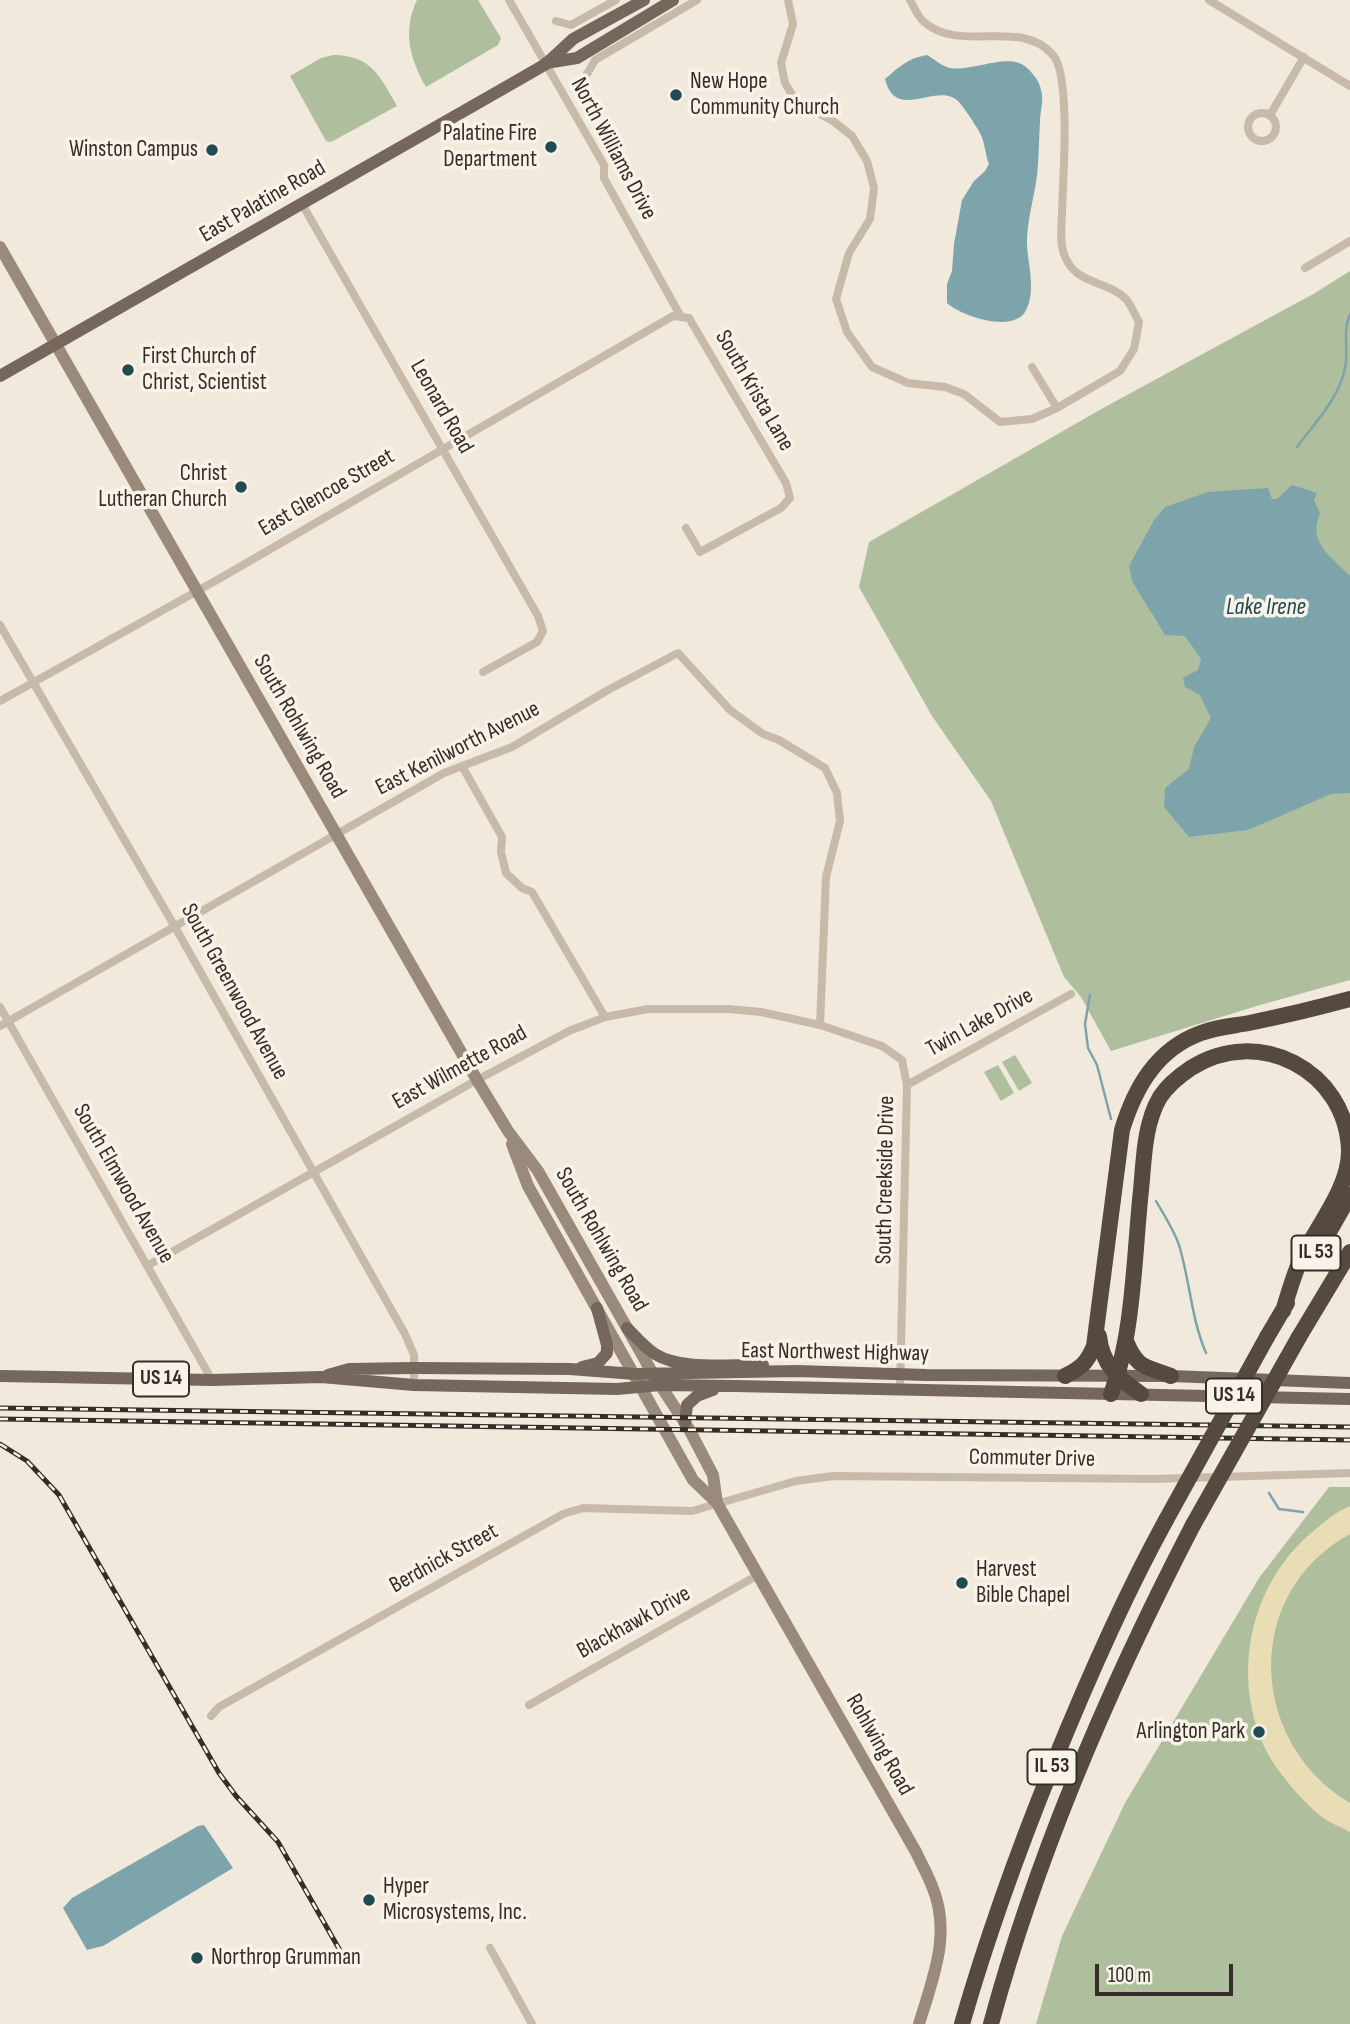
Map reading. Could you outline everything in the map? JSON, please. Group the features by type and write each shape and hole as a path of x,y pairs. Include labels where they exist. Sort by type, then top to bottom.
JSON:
{"highway":[{"path":"1065,1376 1082,1367 1088,1360 1098,1327 1122,1130 1130,1106 1149,1070 1184,1040 1202,1033 1350,999"},
{"path":"1111,1394 1126,1341 1143,1165 1151,1119 1161,1096 1172,1083 1207,1058 1231,1051 1256,1051 1279,1056 1310,1073 1336,1101 1348,1139 1349,1154 1337,1193 1301,1260 1283,1311"},
{"name":"IL 53","path":"962,2024 1021,1848 1060,1748 1133,1581 1350,1195"},
{"name":"IL 53","path":"991,2024 1043,1860 1125,1662 1193,1525 1299,1336 1350,1252"},
{"path":"1318,1307 1350,1263"},
{"path":"1098,1327 1103,1356 1117,1378 1141,1394"},
{"path":"1126,1341 1133,1358 1144,1367 1171,1376"}],"main road":[{"path":"546,64 573,39 644,0"},
{"path":"546,64 577,58 673,0"},
{"name":"East Palatine Road","path":"0,376 546,64"},
{"path":"570,1370 598,1363 607,1353 597,1308"},
{"path":"627,1328 645,1348 675,1362 783,1365 797,1371"},
{"name":"East Northwest Highway","path":"321,1377 349,1369 570,1370 635,1374 657,1380 735,1386 1350,1399"},
{"name":"East Northwest Highway","path":"0,1376 212,1380 321,1377 414,1385 617,1388 642,1387 657,1380 797,1371 1117,1378 1171,1376 1350,1383"},
{"path":"685,1423 687,1405 697,1396 706,1391 735,1386"}],"street":[{"name":"North Williams Drive","path":"509,0 604,164 604,178 677,317"},
{"path":"556,21 571,25 616,0"},
{"path":"587,74 595,60 697,0"},
{"path":"788,0 793,24 781,63 785,83 796,100 833,121 852,136 867,161 874,188 870,219 849,253 836,299 847,332 872,367 908,383 944,387 964,394 1000,422 1032,419 1120,372 1134,349 1139,322 1126,299 1077,275 1064,254 1061,231 1063,78 1056,57 1039,41 1010,36 952,36 924,22 910,0"},
{"path":"1209,0 1350,86"},
{"path":"1270,115 1304,57"},
{"name":"Leonard Road","path":"302,204 538,616 543,631 537,642 483,672"},
{"path":"1305,268 1350,241"},
{"name":"South Rohlwing Road","path":"0,247 477,1080 508,1131 538,1171 657,1380"},
{"name":"East Glencoe Street","path":"0,701 677,317"},
{"name":"South Krista Lane","path":"677,317 689,318 786,483 790,499 781,508 700,552 686,528"},
{"path":"1032,367 1056,408"},
{"name":"South Greenwood Avenue","path":"0,625 175,927 405,1334 414,1355 414,1385"},
{"name":"East Kenilworth Avenue","path":"4,1024 444,773 512,747 608,690 678,653 730,710 763,734 779,740 825,768 837,793 840,821 826,877 820,1025"},
{"path":"462,766 502,837 501,852 506,873 522,888 532,892 605,1017"},
{"name":"Twin Lake Drive","path":"907,1085 1071,994"},
{"name":"South Elmwood Avenue","path":"0,1007 4,1024 212,1380"},
{"name":"East Wilmette Road","path":"147,1266 477,1080 569,1031 605,1017 648,1009 729,1009 761,1012 820,1025"},
{"name":"South Creekside Drive","path":"820,1025 882,1046 902,1059 907,1085 900,1390"},
{"name":"South Rohlwing Road","path":"508,1131 528,1186 635,1374"},
{"name":"Rohlwing Road","path":"635,1374 694,1480 716,1503 916,1852 933,1888 941,1921 942,1940 919,2024"},
{"name":"Rohlwing Road","path":"657,1380 685,1423 713,1475 716,1503"},
{"name":"Commuter Drive","path":"716,1503 796,1481 833,1476 1154,1479 1350,1473"},
{"name":"Berdnick Street","path":"211,1716 219,1707 564,1514 583,1508 692,1511 716,1503"},
{"name":"Blackhawk Drive","path":"529,1704 758,1576"},
{"path":"490,1948 532,2024"}],"green space":[{"path":"417,0 478,0 501,38 498,45 426,87 410,45 410,23"},
{"path":"333,55 357,59 373,69 397,106 331,142 326,141 290,76 321,58"},
{"path":"1350,271 1350,980 1111,1051 1081,997 1064,977 991,801 932,716 859,587 869,542"},
{"path":"1015,1055 1032,1083 1019,1091 1002,1062"},
{"path":"998,1065 1014,1093 1001,1101 984,1072"},
{"name":"Arlington Park","path":"1329,1487 1350,1487 1350,2024 1036,2024 1062,1936 1125,1803 1259,1578"}],"sand":[{"path":"1350,1506 1350,1534 1315,1560 1290,1592 1276,1629 1271,1668 1277,1707 1292,1744 1316,1776 1350,1803 1350,1832 1315,1811 1292,1787 1267,1752 1256,1724 1248,1664 1260,1606 1273,1579 1290,1555 1311,1533"}],"water":[{"path":"927,55 950,68 1011,61 1020,63 1033,74 1040,87 1042,102 1037,173 1027,238 1031,294 1025,312 1009,321 998,322 974,317 947,303 947,284 952,271 962,200 989,164 980,133 958,101 939,95 907,100 890,92 885,79 909,61"},
{"name":"Lake Irene","path":"1292,485 1317,493 1314,500 1320,513 1317,524 1319,541 1350,576 1350,793 1331,794 1248,830 1189,837 1164,807 1165,788 1189,769 1194,747 1211,718 1200,695 1185,687 1183,678 1198,670 1201,659 1185,636 1165,635 1132,581 1129,566 1154,520 1165,507 1208,492 1268,488 1272,499 1277,499"},
{"path":"204,1825 233,1868 103,1946 87,1950 63,1908 72,1898"}],"waterway":[{"path":"1297,447 1325,410 1342,379 1346,361 1346,327 1350,314"},
{"path":"1090,995 1085,1024 1088,1048 1097,1065 1111,1119"},
{"path":"1156,1201 1179,1245 1197,1326 1206,1353"},
{"path":"1269,1493 1279,1509 1303,1512"}],"railway":[{"path":"0,1408 1350,1427"},
{"path":"0,1419 1350,1440"},
{"path":"0,1444 27,1461 59,1495 219,1773 278,1842 346,1961"}],"place":[{"name":"New Hope Community Church","path":"676,95"},
{"name":"Palatine Fire Department","path":"551,147"},
{"name":"Winston Campus","path":"212,150"},
{"name":"First Church of Christ, Scientist","path":"128,370"},
{"name":"Christ Lutheran Church","path":"241,487"},
{"name":"Harvest Bible Chapel","path":"962,1583"},
{"name":"Arlington Park","path":"1259,1732"},
{"name":"Hyper Microsystems, Inc.","path":"369,1900"},
{"name":"Northrop Grumman","path":"197,1958"}]}
